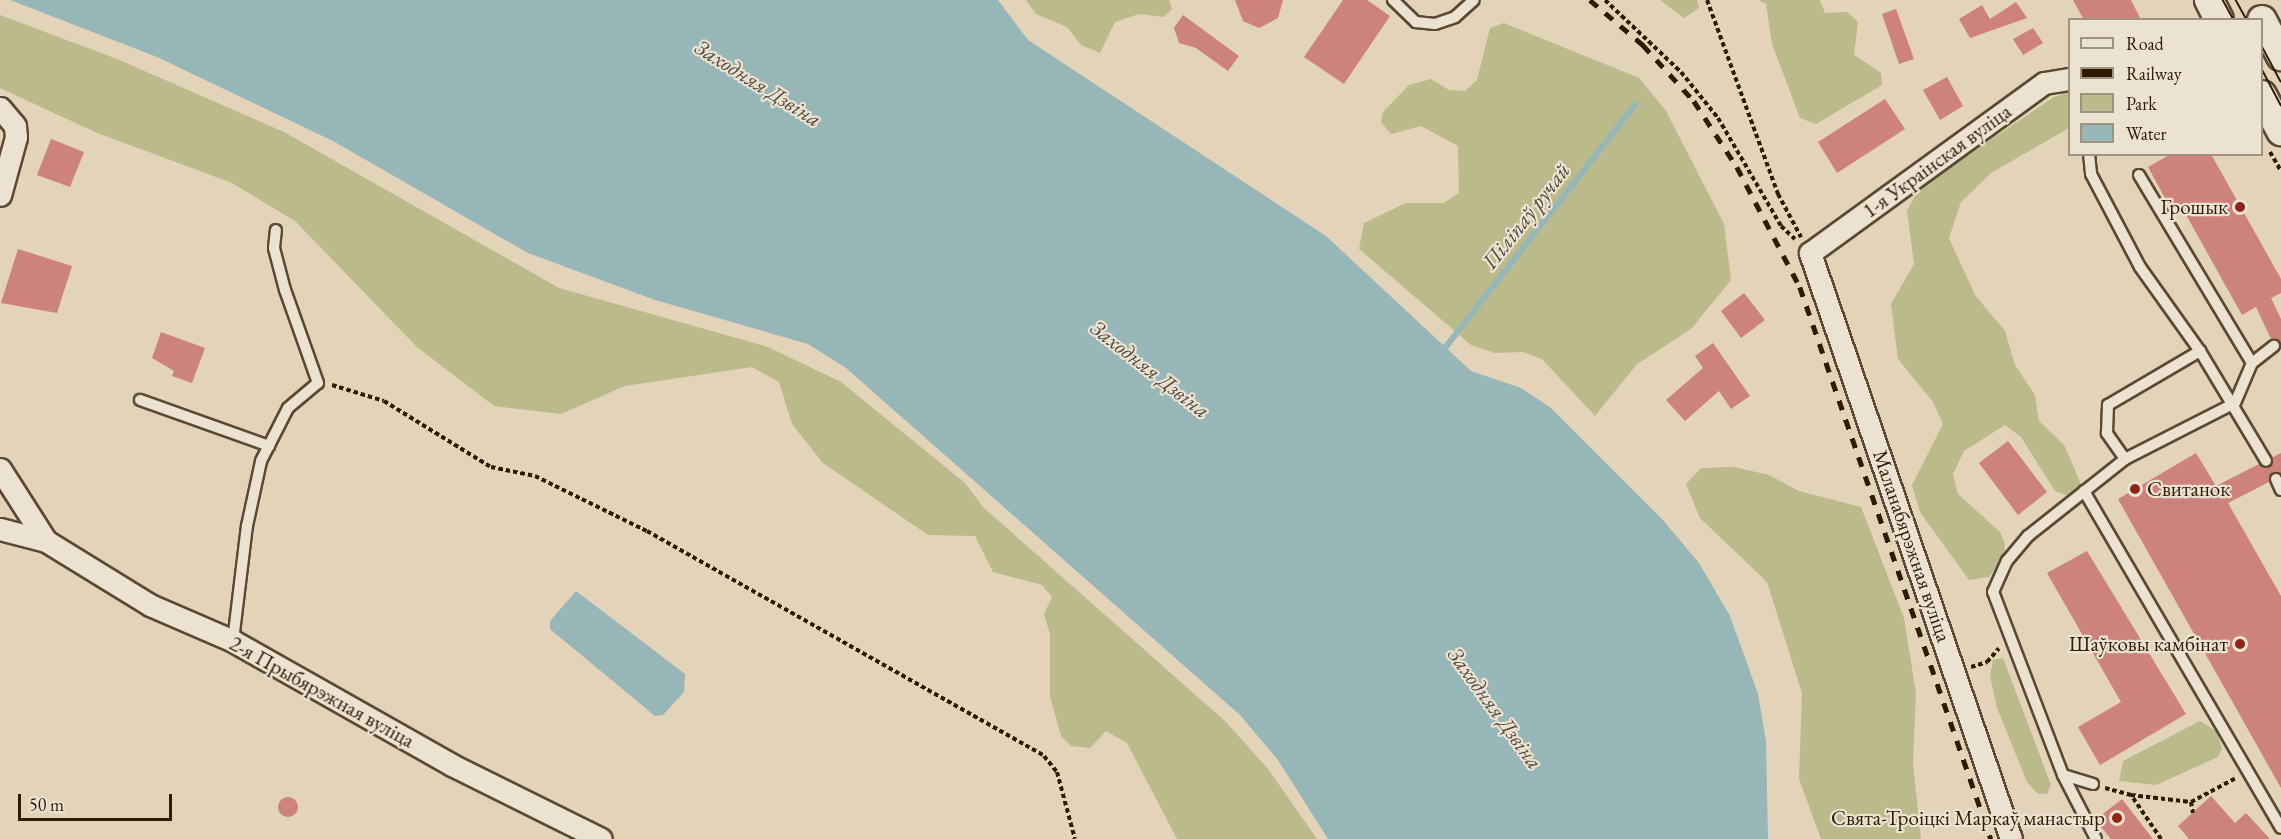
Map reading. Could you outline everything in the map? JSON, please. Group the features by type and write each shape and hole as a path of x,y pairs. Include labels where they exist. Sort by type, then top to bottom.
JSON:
{"main road":[{"path":"2209,0 2218,18"},
{"path":"2251,0 2260,18"},
{"path":"2263,24 2281,56"},
{"path":"2263,97 2281,130"}],"street":[{"name":"1-я Украінская вуліца","path":"1810,253 2044,83 2068,79"},
{"path":"0,108 15,126 16,138 0,195"},
{"name":"Маланабярэжная вуліца","path":"1810,253 2012,839"},
{"path":"0,469 46,541"},
{"path":"0,529 46,541"},
{"name":"2-я Прыбярэжная вуліца","path":"46,541 150,605 233,640 452,765 601,839"}],"lane":[{"path":"1393,0 1416,22 1435,24 1455,17 1474,0"},
{"path":"2089,156 2091,174 2140,267 2235,403 2266,460"},
{"path":"2139,175 2252,363"},
{"path":"233,640 247,526 269,446 288,408 318,383 285,290 274,249 276,231"},
{"path":"2096,839 2063,775 1993,592 2007,561 2028,536 2125,459 2235,403 2252,363 2274,346"},
{"path":"2125,459 2107,433 2108,405 2200,351"},
{"path":"140,400 269,446"},
{"path":"2084,491 2281,828"},
{"path":"2063,775 2093,784"}],"path":[{"path":"1605,0 1681,72 1718,118 1781,226 1810,253"},
{"path":"1707,0 1778,194 1810,253"},
{"path":"318,383 384,401 491,467 535,476 647,531 1044,756 1057,772 1075,839"},
{"path":"1969,668 1987,662 1994,656"},
{"path":"2093,784 2131,795 2191,802 2247,772"},
{"path":"2131,795 2161,839"},
{"path":"2191,802 2193,813"}],"green space":[{"path":"1026,0 1169,0 1172,9 1164,17 1139,14 1115,22 1100,53 1081,45 1067,27 1036,14"},
{"path":"1660,0 1697,0 1699,8 1684,18"},
{"path":"1758,0 1820,0 1825,13 1847,12 1858,22 1854,55 1881,73 1882,85 1816,124 1800,118 1772,44 1766,4"},
{"path":"0,15 117,59 284,132 559,288 768,347 841,382 965,483 983,507 1226,722 1268,769 1317,839 1177,839 1127,743 1106,731 1090,748 1071,746 1061,736 1050,696 1050,634 1044,614 1052,597 1042,585 993,572 975,536 928,535 823,463 792,424 779,382 752,367 625,386 561,414 494,406 417,347 295,221 232,183 95,132 0,88"},
{"path":"1504,23 1639,78 1666,111 1724,224 1731,280 1691,329 1637,364 1595,416 1542,359 1523,352 1495,353 1471,345 1359,249 1364,223 1406,203 1444,203 1459,193 1458,146 1421,126 1391,134 1381,122 1383,112 1409,85 1431,79 1449,90 1465,91 1477,80 1490,28"},
{"path":"2068,92 2068,129 1991,173 1961,202 1949,238 1975,295 2005,331 2015,365 2035,395 2039,421 2064,445 2081,484 2069,496 2055,491 2021,437 2005,425 1964,451 1953,474 1958,494 2000,532 2005,544 2004,557 1989,577 1969,580 1920,512 1912,485 1943,424 1933,402 1898,359 1891,304 1914,264 1907,211 1917,192 1935,177 2054,97"},
{"path":"1734,467 1769,475 1799,491 1861,507 1904,618 1916,693 1913,764 1921,839 1821,839 1799,779 1802,693 1767,582 1700,518 1686,484 1701,468"},
{"path":"2003,658 2051,785 2047,794 2038,794 2027,782 1997,708 1990,676 1993,660"},
{"path":"2200,721 2216,731 2222,748 2218,757 2156,785 2119,781 2123,761"}],"water":[{"name":"Заходняя Дзвіна","path":"10,0 998,0 1028,40 1326,236 1471,371 1521,388 1551,408 1662,519 1699,563 1730,616 1758,694 1766,741 1768,839 1328,839 1278,760 1240,715 846,368 808,344 655,300 528,253 333,141 157,57"},
{"path":"576,591 685,674 684,692 663,715 655,716 550,629 550,621"}],"building":[{"path":"1235,0 1283,0 1278,18 1259,28 1243,21"},
{"path":"1343,0 1367,0 1390,16 1344,84 1304,57"},
{"path":"2073,0 2131,0 2140,18 2083,18"},
{"path":"2016,2 2027,18 1970,38 1959,19 1982,5 1990,19"},
{"path":"1896,9 1914,59 1899,64 1882,14"},
{"path":"1183,15 1239,56 1228,71 1196,48 1179,43 1174,28"},
{"path":"2033,28 2043,43 2023,55 2013,39"},
{"path":"1947,77 1963,106 1940,120 1923,90"},
{"path":"1885,99 1905,129 1837,173 1818,142"},
{"path":"51,139 84,152 70,187 37,175"},
{"path":"2167,156 2212,156 2281,279 2281,293 2271,298 2281,319 2281,344 2271,339 2256,307 2242,315 2180,204 2171,209 2148,167"},
{"path":"18,249 72,266 57,313 1,303"},
{"path":"1744,293 1765,320 1741,338 1721,311"},
{"path":"161,332 205,348 192,383 172,376 174,371 152,358"},
{"path":"1713,343 1750,396 1731,409 1719,391 1685,421 1666,400 1703,368 1695,356"},
{"path":"2008,441 2047,492 2018,515 1979,463"},
{"name":"Шаўковы камбінат","path":"2196,453 2216,486 2259,464 2269,468 2273,457 2281,453 2281,474 2272,472 2269,482 2228,503 2281,596 2281,788 2118,499"},
{"path":"2087,551 2186,714 2100,765 2078,727 2121,702 2047,573"},
{"path":"2211,796 2235,823 2246,813 2270,839 2189,839 2178,826"},
{"path":"288,797 295,800 298,807 295,814 288,817 281,814 278,807 281,800"},
{"name":"Свята-Троіцкі Маркаў манастыр","path":"2122,799 2153,839 2111,839 2095,820"}],"waterway":[{"name":"Піліпаў ручай","path":"1441,353 1635,105"}],"tram line":[{"path":"2223,0 2233,18"},
{"path":"2236,0 2246,18"},
{"path":"2263,48 2281,81"},
{"path":"2263,71 2281,105"}],"railway":[{"path":"1590,0 1643,45 1694,101 1737,167 1800,287 1991,839"}],"place":[{"name":"Грошык","path":"2240,207"},
{"name":"Свитанок","path":"2135,489"},
{"name":"Шаўковы камбінат","path":"2240,644"},
{"name":"Свята-Троіцкі Маркаў манастыр","path":"2117,818"}]}
